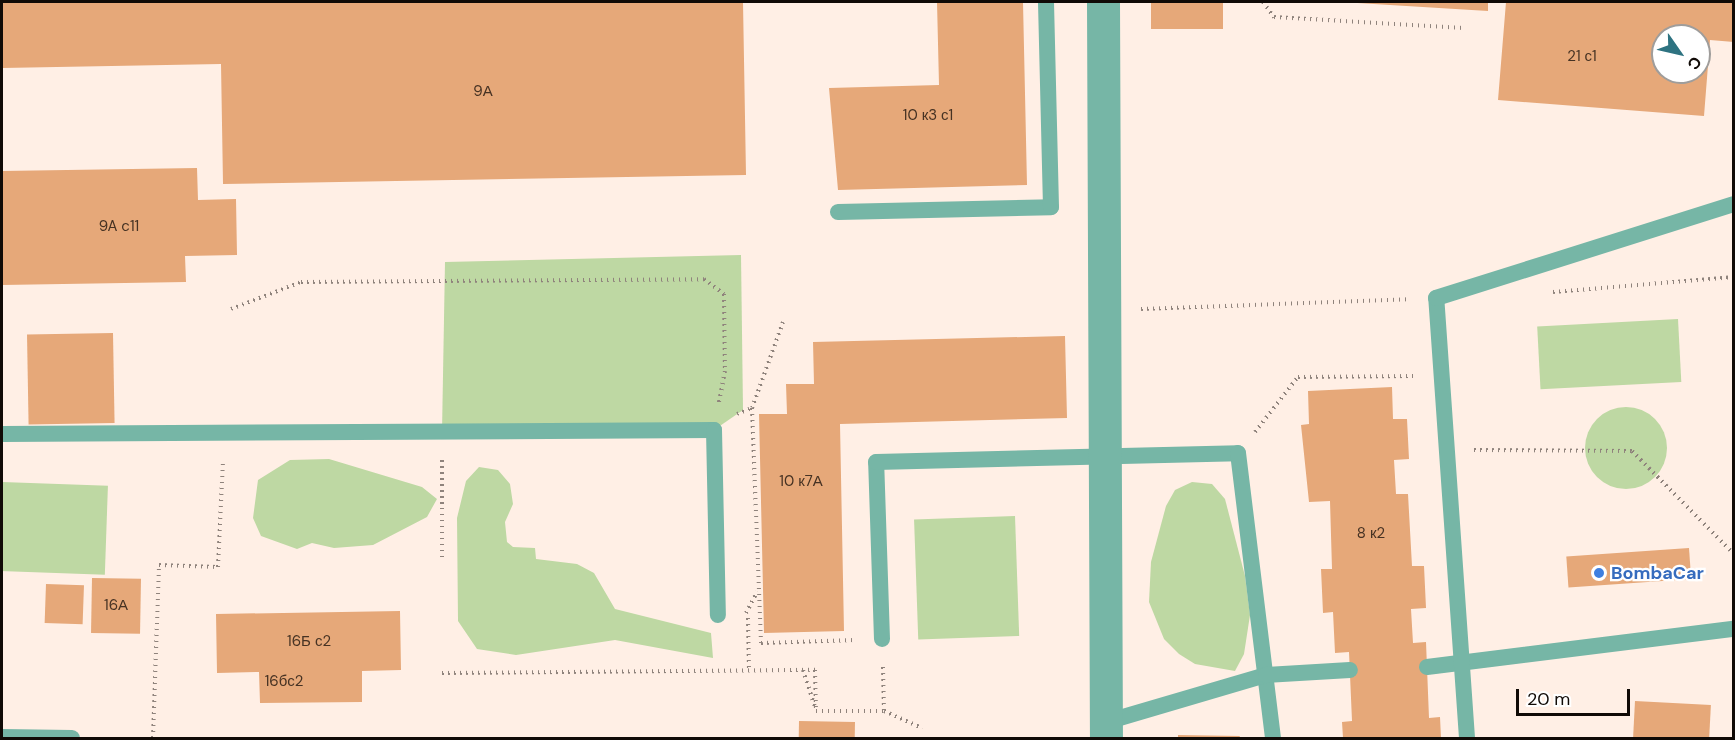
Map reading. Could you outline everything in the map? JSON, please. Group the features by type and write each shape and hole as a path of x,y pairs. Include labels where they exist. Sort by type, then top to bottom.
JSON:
{"street":[{"path":"1103,2 1101,310 1106,730"}],"lane":[{"path":"838,213 1051,207 1046,2"},
{"path":"1467,738 1436,298 1734,204"},
{"path":"2,434 714,430 718,615"},
{"path":"882,639 876,462 1238,453 1273,738"},
{"path":"1427,667 1734,629"},
{"path":"1106,730 1266,675 1350,670"},
{"path":"2,737 72,738"}],"path":[{"path":"1263,2 1274,17 1464,28"},
{"path":"1548,293 1734,277"},
{"path":"231,309 301,282 704,279 724,294 725,371 714,430"},
{"path":"1101,310 1436,298"},
{"path":"783,322 752,408 761,643 882,639"},
{"path":"1238,453 1298,377 1441,375"},
{"path":"743,410 752,408"},
{"path":"153,738 159,565 218,567 223,448"},
{"path":"1447,449 1632,451 1734,554"},
{"path":"442,453 442,559"},
{"path":"748,613 749,671"},
{"path":"883,661 884,711"},
{"path":"802,670 816,711"},
{"path":"442,673 815,670 816,711"},
{"path":"816,711 884,711 922,728"}],"green space":[{"path":"741,255 743,410 714,430 442,432 445,262"},
{"path":"1678,319 1681,382 1540,389 1537,326"},
{"path":"1626,407 1642,410 1655,419 1664,432 1667,448 1664,464 1655,477 1642,486 1626,489 1610,486 1597,477 1588,464 1585,448 1588,432 1597,419 1610,410"},
{"path":"329,459 422,487 437,499 427,517 373,545 334,548 312,543 297,549 261,536 253,518 258,480 290,460"},
{"path":"479,467 498,470 510,484 513,504 505,522 507,542 513,547 535,548 536,559 577,564 594,573 615,609 711,633 713,658 615,640 516,655 477,649 458,621 457,518 466,481"},
{"path":"2,482 108,486 105,575 2,571"},
{"path":"1192,482 1212,484 1225,499 1245,576 1250,615 1244,654 1235,671 1195,664 1179,654 1164,639 1149,602 1151,562 1166,506 1175,490"},
{"path":"1015,516 1019,636 918,639 914,520"}],"building":[{"path":"2,2 743,2 746,175 223,184 221,64 2,68"},
{"path":"937,2 1023,2 1027,185 838,190 829,88 939,85"},
{"path":"1151,2 1223,2 1223,29 1151,29"},
{"path":"1341,2 1488,2 1488,11"},
{"path":"1506,2 1734,2 1734,42 1711,40 1711,24 1651,24 1651,84 1707,84 1704,116 1498,100"},
{"path":"197,168 198,200 236,199 237,255 185,256 186,282 2,285 2,171"},
{"path":"113,333 115,423 29,424 27,335"},
{"path":"1065,336 1067,418 840,424 844,631 764,633 759,414 787,414 786,384 814,384 813,342"},
{"path":"1392,387 1393,419 1407,419 1409,459 1394,460 1396,494 1408,494 1412,566 1424,566 1426,608 1411,609 1413,643 1426,642 1429,718 1440,717 1441,738 1343,738 1342,722 1352,721 1349,652 1335,653 1333,612 1323,613 1321,569 1332,569 1330,501 1309,502 1301,425 1309,424 1308,391"},
{"path":"1689,548 1691,579 1568,588 1566,557"},
{"path":"92,578 141,579 140,634 91,633"},
{"path":"46,584 84,585 83,624 45,623"},
{"path":"400,611 401,670 362,671 362,702 260,703 259,672 217,673 216,614"},
{"path":"1635,701 1711,705 1709,738 1633,738"},
{"path":"799,721 855,722 855,738 799,738"},
{"path":"1178,735 1240,736 1239,738 1178,738"}],"place":[{"name":"BombaCar","path":"1599,573"}]}
